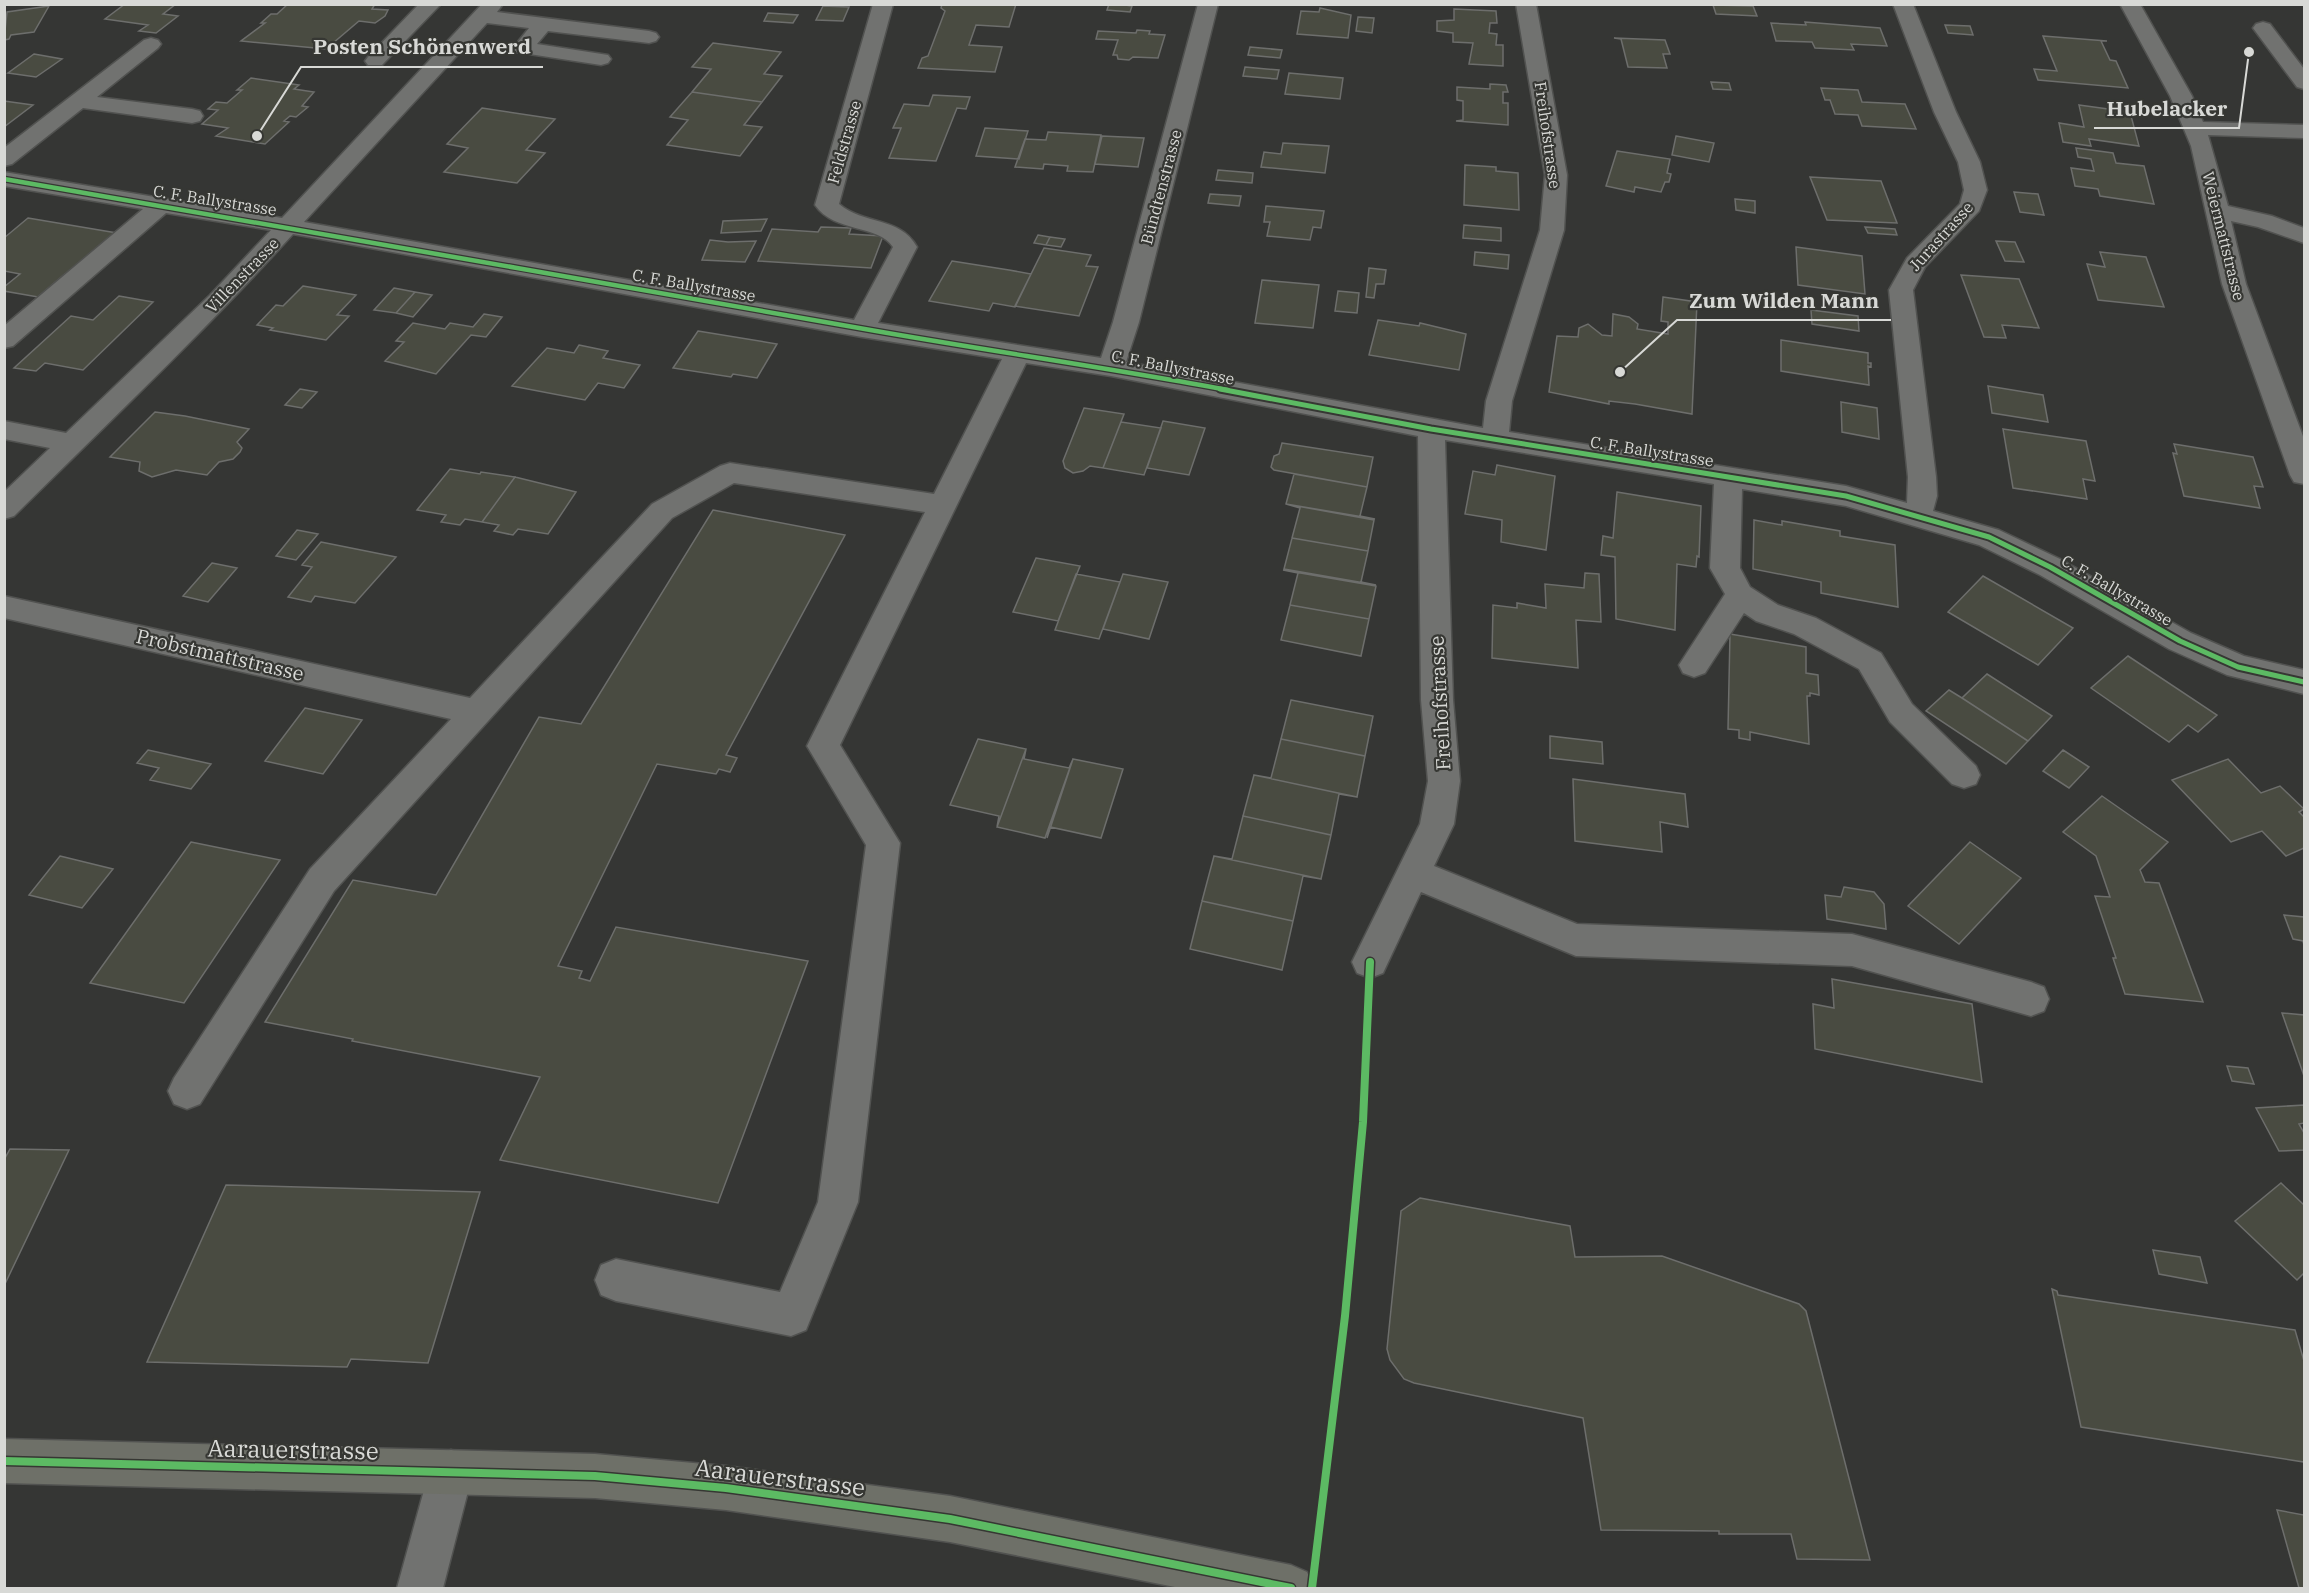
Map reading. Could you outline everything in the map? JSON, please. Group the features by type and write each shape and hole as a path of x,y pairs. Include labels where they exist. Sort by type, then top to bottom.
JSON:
{"main road":[{"name":"Aarauerstrasse","path":"4,1461 595,1476 726,1488 927,1515 1291,1588"}],"street":[{"name":"Feldstrasse","path":"862,329 905,247 904,241 898,235 853,222 832,211 828,205 883,4"},
{"name":"Bündtenstrasse","path":"1111,368 1126,322 1208,4"},
{"name":"Freihofstrasse","path":"1495,439 1499,401 1552,230 1556,200 1556,175 1526,4"},
{"name":"Jurastrasse","path":"1904,4 1920,54 1968,159 1976,193 1965,214 1920,255 1908,270 1901,290 1922,477 1923,496 1918,515"},
{"name":"Weiermattstrasse","path":"2130,4 2181,96 2202,146 2234,284 2304,475"},
{"path":"375,61 414,21 461,16 649,37"},
{"name":"Villenstrasse","path":"4,509 219,300 289,226 461,16"},
{"path":"543,24 522,48 601,59"},
{"path":"2263,28 2304,83"},
{"path":"4,159 151,44"},
{"path":"79,101 192,117"},
{"path":"2195,128 2304,131"},
{"name":"C. F. Ballystrasse","path":"15,181 289,226 862,329 1111,368 1431,429 1846,496 1989,537 2050,567 2180,641 2238,667 2304,682"},
{"path":"4,200 15,181"},
{"path":"4,340 161,205"},
{"path":"2216,211 2264,221 2304,236"},
{"path":"616,1280 791,1315 838,1202 883,843 823,746 1018,353"},
{"name":"Freihofstrasse","path":"1370,962 1415,874 1437,824 1443,781 1437,700 1431,429"},
{"path":"4,430 73,443"},
{"path":"187,1091 322,880 662,511 730,473 943,505"},
{"path":"1728,477 1725,568 1740,595 1767,613 1805,626 1870,661 1901,713 1964,775"},
{"path":"1695,664 1740,595"},
{"name":"Probstmattstrasse","path":"4,607 477,712"},
{"path":"1415,874 1576,940 1852,950 2031,999"},
{"path":"420,1588 451,1472"}],"building":[{"path":"125,4 176,4 163,14 178,16 156,33 139,31 148,25 105,19"},
{"path":"288,4 375,4 372,9 388,10 385,16 375,23 359,21 326,49 241,41 265,23 261,23 271,14 277,14"},
{"path":"942,4 1016,4 1009,27 976,25 969,45 1002,47 995,72 918,68 922,58 928,56 945,11 941,8"},
{"path":"1109,4 1132,6 1130,12 1107,10"},
{"path":"1713,5 1753,6 1757,16 1716,14"},
{"path":"49,6 34,32 11,35 9,39 4,40 7,12"},
{"path":"823,6 849,7 843,21 816,20"},
{"path":"1320,8 1351,15 1348,38 1297,34 1301,11 1319,12"},
{"path":"1454,9 1496,11 1497,23 1490,23 1489,33 1497,34 1496,45 1503,45 1503,66 1469,64 1473,43 1453,42 1453,33 1437,31 1437,21 1454,20"},
{"path":"768,13 798,15 793,23 764,21"},
{"path":"1358,17 1374,18 1372,33 1356,31"},
{"path":"1805,22 1880,28 1887,46 1851,44 1854,50 1815,48 1812,42 1776,41 1771,23 1806,25"},
{"path":"1945,25 1970,26 1973,35 1948,33"},
{"path":"1137,30 1150,31 1149,34 1165,35 1158,58 1118,59 1117,55 1113,55 1118,40 1096,39 1098,31 1136,33"},
{"path":"2043,36 2107,41 2101,41 2110,60 2116,61 2128,88 2038,80 2034,69 2057,71"},
{"path":"1614,38 1665,40 1670,54 1663,54 1667,68 1628,67 1621,39"},
{"path":"713,43 781,52 764,74 782,76 762,102 692,92 711,69 692,67"},
{"path":"1250,47 1282,50 1280,58 1248,55"},
{"path":"34,54 62,59 36,77 8,73"},
{"path":"1245,67 1279,70 1277,79 1243,76"},
{"path":"1289,73 1343,78 1340,99 1285,94"},
{"path":"251,78 299,85 294,89 314,92 302,106 308,107 296,117 290,116 284,121 289,122 265,144 216,136 228,128 202,124 218,110 208,109 216,102 227,103 242,90 237,90"},
{"path":"1711,82 1729,83 1731,90 1713,89"},
{"path":"1490,84 1506,85 1508,92 1503,92 1503,103 1508,103 1508,125 1456,121 1463,120 1463,101 1457,100 1457,87 1490,89"},
{"path":"1821,88 1858,90 1862,102 1905,104 1916,129 1862,126 1858,115 1835,114 1830,100 1825,100"},
{"path":"692,92 762,102 744,125 762,127 740,156 667,145 688,120 670,117"},
{"path":"933,95 970,97 966,109 957,108 936,161 889,158 901,128 893,128 904,104 929,106"},
{"path":"4,101 33,105 4,127"},
{"path":"2079,105 2130,112 2139,146 2089,139 2091,146 2063,142 2059,123 2084,127"},
{"path":"482,108 555,119 526,150 545,153 517,183 444,172 468,148 447,144"},
{"path":"985,128 1028,131 1019,159 976,156"},
{"path":"1048,132 1101,135 1093,172 1067,171 1068,166 1044,164 1043,169 1015,167 1025,139 1046,140"},
{"path":"1102,136 1144,138 1138,167 1095,164"},
{"path":"1676,136 1714,143 1709,162 1672,155"},
{"path":"1283,143 1329,146 1325,173 1261,167 1264,152 1281,154"},
{"path":"2076,148 2113,153 2116,163 2144,166 2154,204 2100,196 2098,189 2075,186 2071,168 2094,171 2091,159 2078,157"},
{"path":"1617,151 1670,159 1667,173 1671,174 1669,182 1665,182 1661,192 1635,187 1634,192 1606,186"},
{"path":"1465,165 1496,167 1496,171 1518,173 1519,210 1464,205"},
{"path":"1218,170 1253,173 1252,183 1216,180"},
{"path":"1810,177 1881,181 1897,223 1827,220"},
{"path":"2014,192 2038,194 2044,215 2020,212"},
{"path":"1210,194 1241,196 1239,206 1208,203"},
{"path":"1735,199 1755,201 1755,213 1736,210"},
{"path":"1266,206 1324,211 1321,228 1313,227 1310,240 1267,236 1270,222 1264,222"},
{"path":"28,218 117,233 38,297 4,291 4,287 20,274 4,271 4,238"},
{"path":"767,219 761,231 721,233 723,221"},
{"path":"1464,225 1501,228 1501,241 1463,238"},
{"path":"821,227 851,228 849,234 883,236 871,268 758,261 772,229 818,232"},
{"path":"1865,227 1895,229 1897,235 1868,233"},
{"path":"1038,235 1050,237 1046,245 1034,243"},
{"path":"1050,237 1065,239 1061,247 1046,245"},
{"path":"710,240 756,241 745,262 702,260"},
{"path":"1996,241 2015,242 2024,262 2005,261"},
{"path":"1796,247 1862,256 1865,294 1798,285"},
{"path":"1044,248 1091,255 1086,266 1098,267 1079,316 1015,306"},
{"path":"1475,252 1509,255 1508,269 1474,265"},
{"path":"2100,252 2146,257 2164,307 2098,300 2087,264 2105,267"},
{"path":"952,261 1031,274 1015,307 993,303 989,311 929,301"},
{"path":"1369,268 1386,270 1384,284 1376,284 1374,298 1366,297"},
{"path":"1961,275 2019,279 2039,328 2002,325 2006,338 1984,337"},
{"path":"1262,280 1319,285 1313,328 1255,323"},
{"path":"303,286 356,295 337,315 349,316 326,340 270,330 273,328 257,325 276,305 283,306"},
{"path":"394,288 415,292 396,313 374,310"},
{"path":"1338,291 1359,293 1357,313 1335,311"},
{"path":"415,292 432,295 413,317 396,313"},
{"path":"119,296 153,302 83,370 45,363 36,371 14,368 71,316 93,320"},
{"path":"1663,297 1697,302 1692,414 1635,404 1609,401 1609,404 1549,392 1557,336 1578,337 1579,328 1588,324 1602,335 1612,336 1613,314 1629,317 1638,324 1637,329 1668,334 1668,322 1661,321"},
{"path":"1811,310 1858,316 1859,331 1812,324"},
{"path":"484,314 502,317 486,337 471,335 436,374 385,361 404,342 396,341 413,323 445,329 450,323 473,327"},
{"path":"1378,320 1419,326 1420,323 1466,334 1459,370 1369,355"},
{"path":"698,331 777,344 757,378 733,374 731,377 673,368"},
{"path":"1781,340 1868,353 1868,363 1871,363 1871,367 1868,366 1869,385 1781,371"},
{"path":"579,345 608,351 603,358 640,365 624,388 598,383 585,400 512,386 547,348 574,353"},
{"path":"1988,386 2043,395 2048,422 1992,413"},
{"path":"300,389 317,392 302,408 285,405"},
{"path":"1841,402 1877,408 1879,439 1842,432"},
{"path":"1084,408 1124,414 1103,468 1090,466 1083,471 1073,473 1065,468 1063,461"},
{"path":"155,412 249,429 237,442 242,448 240,452 233,459 219,462 207,475 176,470 152,477 139,471 140,462 110,457"},
{"path":"1163,421 1205,428 1189,475 1147,468"},
{"path":"1121,422 1161,428 1144,475 1103,468"},
{"path":"2003,429 2086,441 2095,481 2083,479 2087,499 2013,488"},
{"path":"1282,443 1373,457 1367,487 1274,470 1271,467 1274,456 1279,454"},
{"path":"2174,444 2253,457 2263,487 2254,486 2260,508 2184,496 2173,453 2177,454"},
{"path":"1497,465 1555,476 1546,550 1501,542 1502,520 1465,514 1473,471 1495,475"},
{"path":"450,469 515,477 482,522 465,519 460,525 441,522 446,515 417,510"},
{"path":"1294,474 1367,487 1360,516 1375,519 1286,504"},
{"path":"515,477 576,492 548,534 518,529 513,535 494,531 499,525 482,522"},
{"path":"1617,492 1701,506 1699,557 1697,556 1696,567 1677,564 1675,630 1616,619 1615,557 1601,555 1603,536 1613,538"},
{"path":"1286,504 1374,520 1368,551 1292,538 1300,508"},
{"path":"713,510 845,535 726,755 737,758 730,772 719,769 716,774 657,764 558,966 582,971 579,978 590,981 616,927 808,961 718,1203 500,1160 540,1077 265,1022 353,880 436,895 539,717 581,724"},
{"path":"1754,520 1782,525 1782,521 1840,531 1840,536 1895,545 1898,607 1821,593 1821,582 1753,569"},
{"path":"297,530 318,534 296,560 276,556"},
{"path":"1292,538 1368,551 1361,582 1376,585 1284,569"},
{"path":"321,542 396,557 355,603 315,596 311,602 288,597 312,567 302,565"},
{"path":"1036,558 1080,566 1058,621 1013,612"},
{"path":"212,563 237,568 208,602 183,596"},
{"path":"1283,570 1376,586 1369,619 1290,605 1298,573"},
{"path":"1585,573 1599,574 1601,622 1576,620 1578,668 1492,658 1493,605 1517,608 1517,603 1546,608 1545,584 1584,588"},
{"path":"1076,574 1120,582 1099,639 1055,630"},
{"path":"1123,574 1168,582 1149,639 1103,629"},
{"path":"1983,576 2073,628 2038,665 1948,612"},
{"path":"1290,605 1369,619 1361,656 1281,640"},
{"path":"1730,634 1806,647 1806,673 1818,675 1819,695 1810,693 1810,696 1807,696 1809,744 1750,732 1750,740 1739,738 1739,730 1728,729"},
{"path":"2128,656 2217,715 2198,732 2188,725 2169,742 2091,688"},
{"path":"1987,674 2052,716 2028,741 1962,698"},
{"path":"1949,690 2028,741 2006,764 1926,711"},
{"path":"1291,700 1373,716 1365,756 1281,739"},
{"path":"305,708 362,720 323,774 265,761"},
{"path":"1550,736 1602,742 1603,764 1550,758"},
{"path":"978,739 1026,749 997,827 999,816 950,805"},
{"path":"1281,739 1365,756 1357,797 1254,775 1271,778"},
{"path":"1026,749 1024,759 1069,768 1073,759 1045,838 997,827"},
{"path":"148,750 211,764 191,789 150,780 159,768 137,763"},
{"path":"2063,750 2089,767 2069,788 2043,771"},
{"path":"1073,759 1123,769 1101,838 1051,827"},
{"path":"2228,759 2261,793 2280,786 2304,809 2299,812 2304,817 2304,848 2286,856 2262,831 2231,842 2172,780"},
{"path":"1254,775 1357,797 1339,794 1331,835 1243,816"},
{"path":"1573,779 1685,794 1688,827 1660,822 1662,852 1575,841"},
{"path":"2102,796 2168,842 2140,870 2145,882 2159,883 2203,1002 2125,994 2113,958 2116,958 2095,896 2110,897 2096,856 2063,832"},
{"path":"1243,816 1331,835 1321,879 1214,856 1232,859"},
{"path":"191,842 280,860 184,1003 90,983"},
{"path":"1970,842 2021,878 1959,944 1908,906"},
{"path":"60,856 113,869 82,908 29,895"},
{"path":"1214,856 1321,879 1303,876 1293,921 1202,901"},
{"path":"1844,887 1874,892 1884,904 1886,929 1827,919 1825,895 1841,897"},
{"path":"1202,901 1293,921 1282,970 1190,949"},
{"path":"2284,915 2304,917 2304,945 2303,941 2293,939"},
{"path":"1832,979 1972,1004 1982,1082 1815,1049 1813,1004 1834,1008"},
{"path":"2282,1013 2304,1015 2304,1076"},
{"path":"2227,1066 2248,1068 2254,1084 2232,1081"},
{"path":"2304,1105 2304,1123 2299,1124 2304,1133 2304,1150 2279,1151 2256,1108"},
{"path":"10,1149 69,1150 4,1286 4,1160"},
{"path":"2281,1183 2304,1205 2304,1273 2297,1280 2235,1221"},
{"path":"226,1185 480,1192 428,1363 351,1359 347,1367 147,1362"},
{"path":"1420,1198 1570,1226 1575,1257 1662,1256 1799,1304 1806,1311 1870,1560 1797,1559 1791,1534 1601,1530 1583,1418 1404,1379 1390,1360 1387,1349 1401,1211"},
{"path":"2153,1250 2200,1257 2207,1283 2159,1274"},
{"path":"2052,1289 2057,1291 2058,1295 2295,1330 2304,1361 2304,1462 2081,1427"},
{"path":"2277,1510 2304,1515 2304,1588 2299,1588"}],"cycle path":[{"path":"4,179 289,226 862,329 1111,368 1431,429 1846,496 1989,537 2050,567 2180,641 2238,667 2304,682"},
{"path":"1312,1588 1345,1316 1363,1122 1370,962"},
{"path":"4,1461 595,1476 726,1488 950,1519 1291,1588"}],"place":[{"name":"Hubelacker","path":"2249,52"},
{"name":"Posten Schönenwerd","path":"257,136"},
{"name":"Zum Wilden Mann","path":"1620,372"}]}
